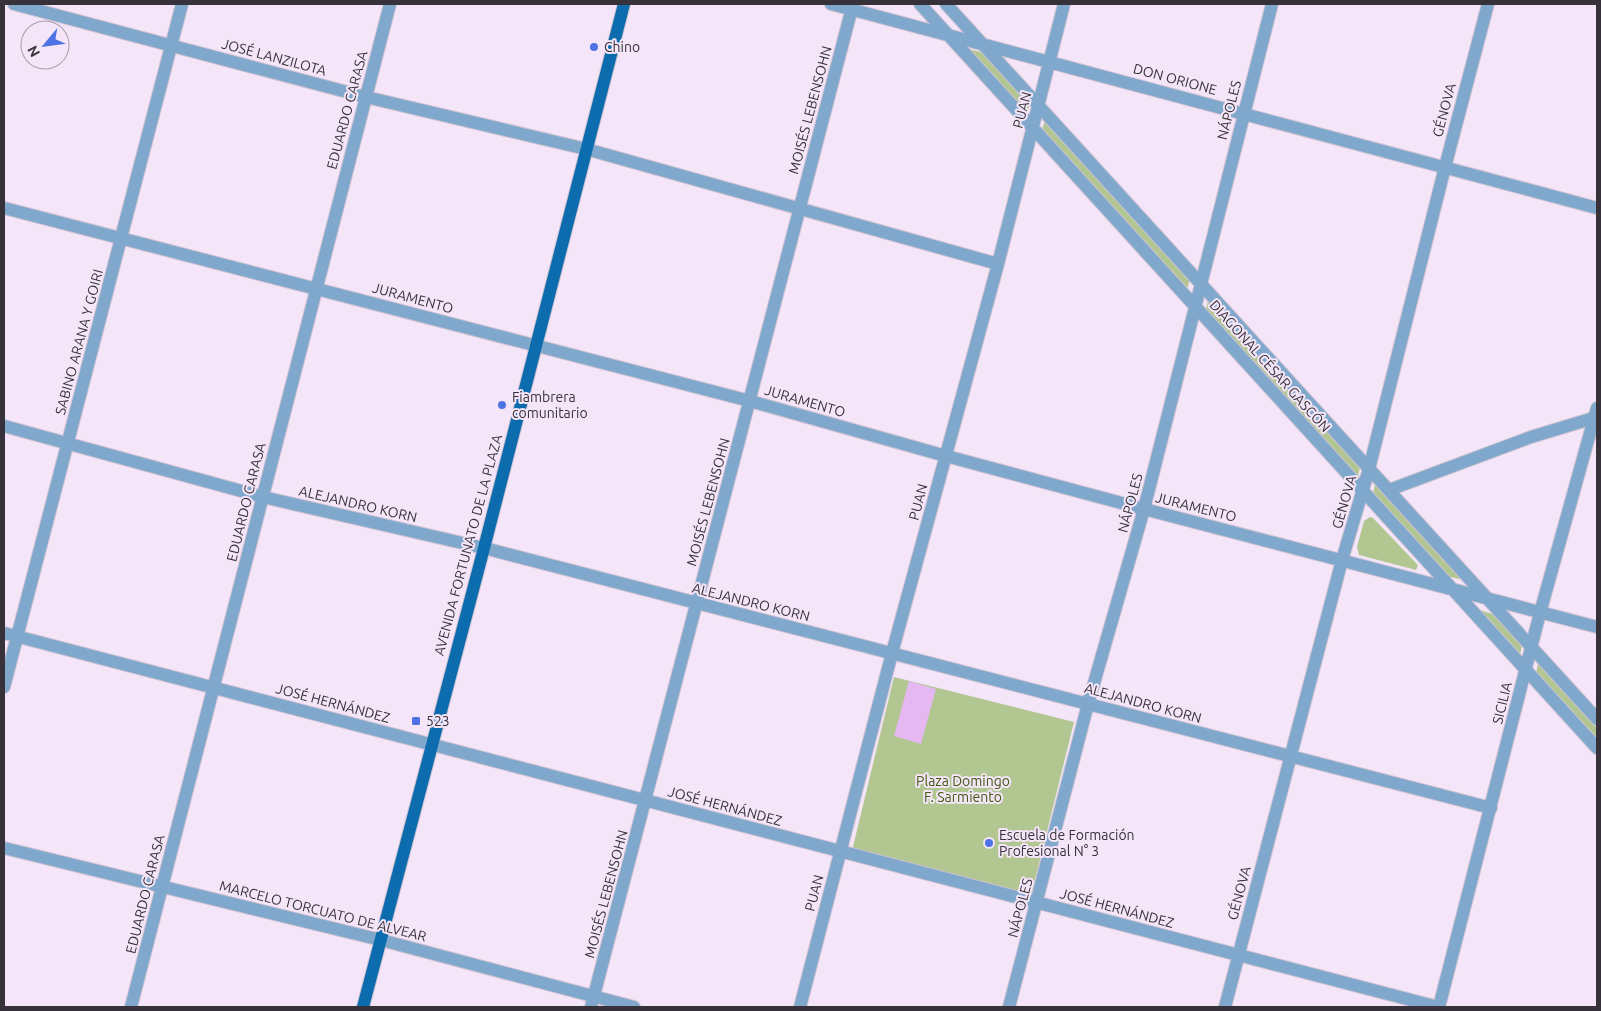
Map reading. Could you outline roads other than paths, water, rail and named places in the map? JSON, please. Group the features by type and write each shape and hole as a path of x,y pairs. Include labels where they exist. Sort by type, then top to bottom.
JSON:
{"main road":[{"name":"AVENIDA FORTUNATO DE LA PLAZA","path":"363,1007 484,548 624,4"}],"street":[{"name":"JOSÉ LANZILOTA","path":"14,4 366,97 586,149 998,264"},
{"name":"SABINO ARANA Y GOIRI","path":"4,688 182,4"},
{"name":"EDUARDO CARASA","path":"131,1007 390,4"},
{"name":"DON ORIONE","path":"831,4 853,6 983,44 1597,208"},
{"name":"DIAGONAL CÉSAR GASCÓN","path":"920,4 1597,748"},
{"name":"DIAGONAL CÉSAR GASCÓN","path":"946,4 1597,719"},
{"name":"PUAN","path":"800,1007 892,653 998,264 1064,4"},
{"name":"NÁPOLES","path":"1009,1007 1088,704 1144,509 1272,4"},
{"name":"GÉNOVA","path":"1225,1007 1342,560 1369,469 1488,4"},
{"name":"MOISÉS LEBENSOHN","path":"593,1002 853,6"},
{"name":"JURAMENTO","path":"4,208 750,401 1144,509 1597,627"},
{"path":"1389,490 1596,414"},
{"name":"SICILIA","path":"1438,1007 1540,613 1596,414"},
{"name":"ALEJANDRO KORN","path":"4,426 263,497 484,548 1491,808"},
{"name":"JOSÉ HERNÁNDEZ","path":"4,633 1438,1007"},
{"name":"MARCELO TORCUATO DE ALVEAR","path":"4,848 381,940 593,1002 634,1007"}],"place":[{"name":"Chino","path":"594,47"},
{"name":"Fiambrera comunitario","path":"502,405"},
{"name":"523","path":"416,721"},
{"name":"Escuela de Formación Profesional N° 3","path":"989,843"}],"park label":[{"name":"Plaza Domingo F. Sarmiento","path":"963,790"}]}
